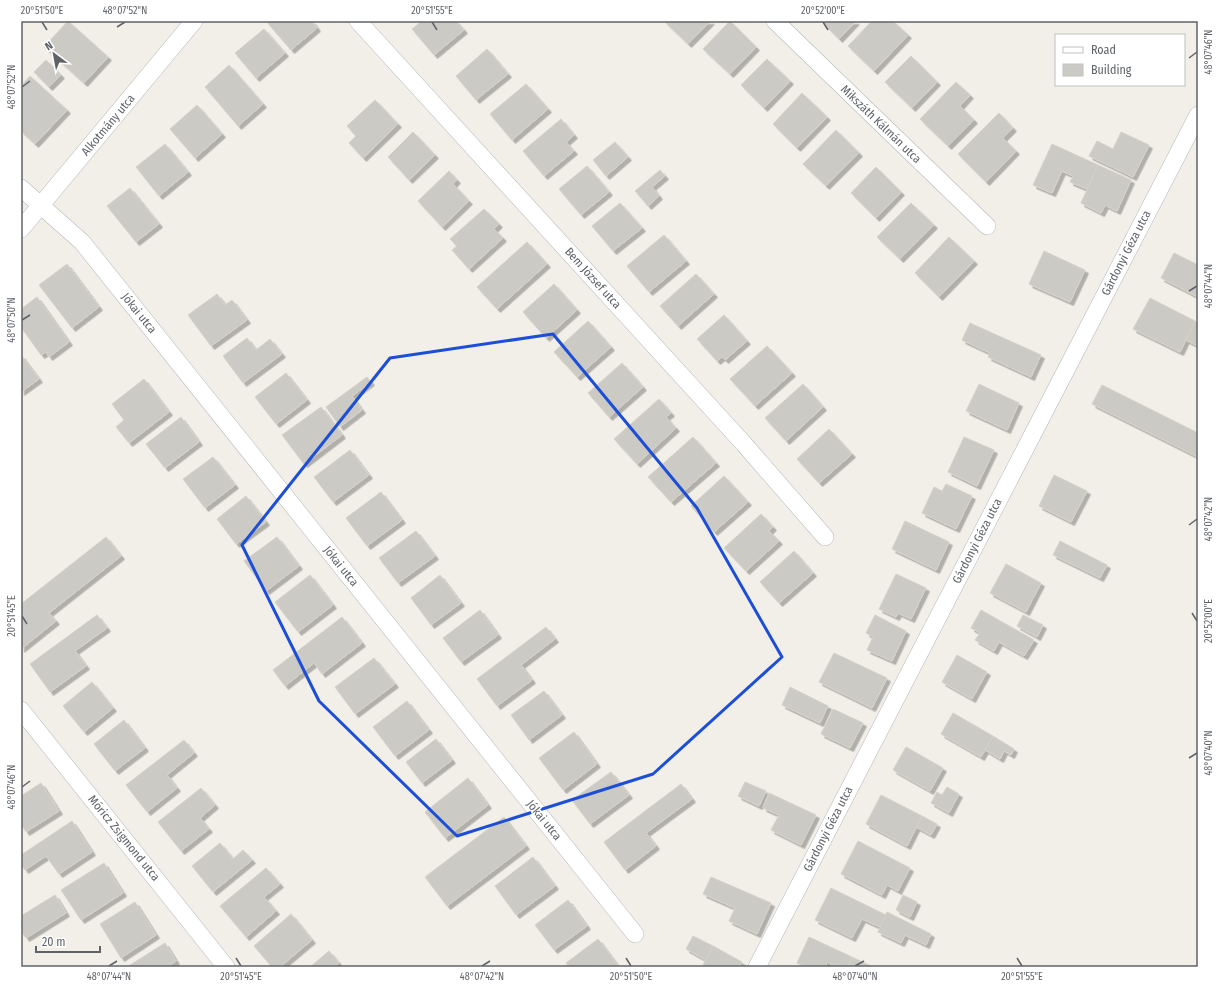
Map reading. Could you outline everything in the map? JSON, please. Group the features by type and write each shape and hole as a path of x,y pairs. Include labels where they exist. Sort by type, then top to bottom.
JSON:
{"street":[{"name":"Alkotmány utca","path":"21,229 194,21"},
{"name":"Bem József utca","path":"358,21 744,444 825,537"},
{"name":"Mikszáth Kálmán utca","path":"775,21 987,226"},
{"name":"Gárdonyi Géza utca","path":"757,967 1198,115"},
{"name":"Jókai utca","path":"21,188 82,242 635,934"},
{"name":"Móricz Zsigmond utca","path":"21,710 226,967"}],"highlighted area":[{"path":"553,334 697,508 782,657 653,774 457,836 319,701 242,545 390,358"}],"building":[{"path":"68,21 108,57 84,83 44,47"},
{"path":"266,21 312,21 317,28 291,50"},
{"path":"422,21 456,21 464,30 434,55 412,29"},
{"path":"664,21 711,21 688,44"},
{"path":"730,21 756,47 730,74 703,49"},
{"path":"821,21 856,21 839,39"},
{"path":"872,21 893,21 908,35 874,71 848,46"},
{"path":"264,29 285,53 256,78 235,53"},
{"path":"487,49 508,74 476,100 456,76"},
{"path":"911,56 937,82 912,108 885,82"},
{"path":"767,59 790,81 764,108 741,85"},
{"path":"46,60 61,75 49,87 34,72"},
{"path":"229,65 263,104 238,126 205,87"},
{"path":"30,76 67,110 35,144 21,131 21,86"},
{"path":"956,82 970,95 960,106 974,120 948,146 920,119"},
{"path":"526,84 548,109 512,140 490,114"},
{"path":"802,93 827,117 797,148 773,124"},
{"path":"375,100 398,124 363,158 349,143 356,136 347,126"},
{"path":"197,105 222,134 195,158 170,129"},
{"path":"999,113 1013,128 1003,138 1016,151 986,182 958,154"},
{"path":"561,119 574,135 566,142 574,151 544,176 523,151"},
{"path":"836,130 859,153 826,186 803,164"},
{"path":"413,132 435,155 409,180 388,157"},
{"path":"1121,132 1149,145 1133,177 1089,156 1097,141 1113,149"},
{"path":"615,142 628,157 606,176 593,160"},
{"path":"165,144 188,172 159,196 136,167"},
{"path":"1052,144 1098,165 1087,189 1070,182 1073,176 1062,171 1052,193 1033,185"},
{"path":"1098,165 1131,180 1117,211 1105,205 1101,213 1081,203"},
{"path":"587,166 609,192 581,215 559,189"},
{"path":"876,167 901,192 876,218 851,193"},
{"path":"660,170 665,176 652,187 659,196 648,206 635,191"},
{"path":"449,171 457,180 453,184 469,201 442,227 418,201"},
{"path":"130,188 159,224 136,242 107,206"},
{"path":"620,203 642,228 613,251 592,226"},
{"path":"911,203 934,225 900,259 877,237"},
{"path":"484,209 499,224 494,229 503,238 469,269 452,250 457,246 450,239"},
{"path":"664,235 686,261 649,292 627,266"},
{"path":"949,237 974,261 939,297 915,273"},
{"path":"527,242 547,264 497,309 477,287"},
{"path":"1044,251 1085,270 1070,302 1029,284"},
{"path":"1174,253 1198,265 1198,297 1161,278"},
{"path":"67,264 99,307 72,328 39,285"},
{"path":"696,274 714,294 678,326 660,306"},
{"path":"554,284 577,310 546,338 523,312"},
{"path":"217,294 225,305 232,300 247,320 211,346 188,315"},
{"path":"37,297 69,342 49,357 46,352 41,355 21,327 21,309"},
{"path":"1150,298 1195,321 1180,352 1133,329"},
{"path":"724,315 747,341 725,360 722,357 717,361 697,339"},
{"path":"588,321 611,347 577,377 554,352"},
{"path":"1195,321 1198,323 1198,346 1186,340"},
{"path":"970,323 1041,355 1031,377 988,357 990,353 962,340"},
{"path":"247,338 256,350 270,339 282,354 243,383 223,356"},
{"path":"767,346 792,373 755,406 730,379"},
{"path":"21,355 39,379 21,392"},
{"path":"622,363 643,387 609,417 588,393"},
{"path":"286,373 307,400 276,424 255,397"},
{"path":"367,377 371,382 352,396 362,410 340,427 326,407"},
{"path":"144,379 169,412 129,443 116,427 124,420 112,404"},
{"path":"803,384 823,407 786,441 765,418"},
{"path":"979,384 1019,403 1007,430 966,411"},
{"path":"1102,385 1198,433 1198,457 1092,404"},
{"path":"659,399 671,413 666,417 676,428 637,464 614,439"},
{"path":"321,407 342,435 304,464 282,435"},
{"path":"181,417 199,442 165,468 146,444"},
{"path":"829,429 852,454 819,483 797,459"},
{"path":"693,437 716,463 671,502 648,477"},
{"path":"964,437 994,450 977,486 948,472"},
{"path":"350,450 369,475 333,502 314,477"},
{"path":"213,457 235,485 205,508 183,479"},
{"path":"1054,475 1087,491 1071,522 1039,506"},
{"path":"724,476 748,502 714,532 691,506"},
{"path":"946,484 972,496 956,529 922,513 934,487 942,491"},
{"path":"381,492 402,520 367,546 346,518"},
{"path":"246,496 266,522 236,544 217,519"},
{"path":"761,514 773,527 769,531 779,541 746,571 724,548"},
{"path":"905,521 949,542 936,570 892,549"},
{"path":"416,531 435,556 398,583 379,558"},
{"path":"106,537 121,556 49,613 56,621 21,649 21,604"},
{"path":"277,537 299,566 266,591 244,561"},
{"path":"1060,541 1107,565 1100,578 1053,555"},
{"path":"794,551 813,573 779,603 760,582"},
{"path":"1006,564 1041,583 1026,612 990,593"},
{"path":"896,574 926,588 911,619 898,613 896,617 879,609"},
{"path":"310,575 333,605 298,632 275,602"},
{"path":"440,575 461,603 431,625 411,598"},
{"path":"480,610 498,635 461,662 443,638"},
{"path":"981,610 1034,640 1024,656 999,642 994,651 975,640 980,633 971,628"},
{"path":"97,615 107,628 75,651 86,666 50,692 30,664"},
{"path":"875,615 906,631 892,661 867,650 873,637 866,633"},
{"path":"1023,615 1043,625 1037,637 1017,626"},
{"path":"342,617 362,643 322,674 314,663 285,686 273,670"},
{"path":"546,627 555,639 521,665 532,680 497,706 477,679"},
{"path":"834,653 887,678 872,708 819,682"},
{"path":"957,655 987,672 972,699 942,682"},
{"path":"374,658 395,684 355,714 335,687"},
{"path":"92,682 113,708 84,732 63,706"},
{"path":"790,687 828,706 820,723 782,705"},
{"path":"544,691 562,715 529,740 511,715"},
{"path":"407,701 429,730 395,756 373,727"},
{"path":"833,709 863,723 850,748 821,734"},
{"path":"953,713 993,736 981,757 941,734"},
{"path":"124,720 145,748 115,771 94,744"},
{"path":"574,732 597,764 563,790 539,758"},
{"path":"993,736 1014,749 1011,755 1004,751 1000,759 985,750"},
{"path":"436,739 452,760 422,783 406,762"},
{"path":"184,740 194,753 167,775 177,788 147,812 126,785"},
{"path":"906,747 943,768 930,791 893,770"},
{"path":"611,772 629,795 590,824 572,800"},
{"path":"468,778 488,805 445,838 425,812"},
{"path":"745,782 766,791 759,806 738,796"},
{"path":"41,783 59,811 26,832 21,824 21,796"},
{"path":"681,784 692,799 646,833 656,846 625,870 604,842"},
{"path":"947,787 959,794 949,813 931,803 937,792 942,795"},
{"path":"201,788 215,805 200,818 209,829 181,851 158,822"},
{"path":"769,793 816,815 801,845 771,830 779,815 763,808"},
{"path":"881,795 922,816 907,846 866,824"},
{"path":"922,816 937,824 931,835 916,827"},
{"path":"504,817 526,846 447,906 425,877"},
{"path":"72,821 92,852 59,874 46,856 25,870 21,864 21,855"},
{"path":"858,841 910,868 898,891 887,885 882,895 841,874"},
{"path":"220,843 233,859 243,850 252,860 213,892 192,866"},
{"path":"533,857 555,886 516,915 495,886"},
{"path":"104,863 123,893 81,920 61,890"},
{"path":"266,868 280,884 264,897 276,911 246,937 220,906"},
{"path":"711,877 771,903 757,934 729,921 735,908 703,894"},
{"path":"831,888 886,915 880,927 862,919 852,938 815,920"},
{"path":"55,895 66,913 26,938 21,931 21,916"},
{"path":"903,895 917,902 910,917 896,910"},
{"path":"568,900 587,926 554,950 535,925"},
{"path":"135,902 156,935 121,958 100,924"},
{"path":"887,912 931,934 926,945 905,935 901,943 878,932"},
{"path":"291,914 312,940 280,967 272,967 254,946"},
{"path":"693,936 713,946 706,960 686,949"},
{"path":"809,937 852,957 848,967 837,967 827,962 825,967 806,967 797,963"},
{"path":"598,939 618,966 569,967 566,963"},
{"path":"165,943 176,961 167,967 127,967"},
{"path":"713,946 742,962 739,967 702,967"},
{"path":"329,951 339,963 334,967 310,967"},
{"path":"852,957 873,967 856,967 849,964"}]}
